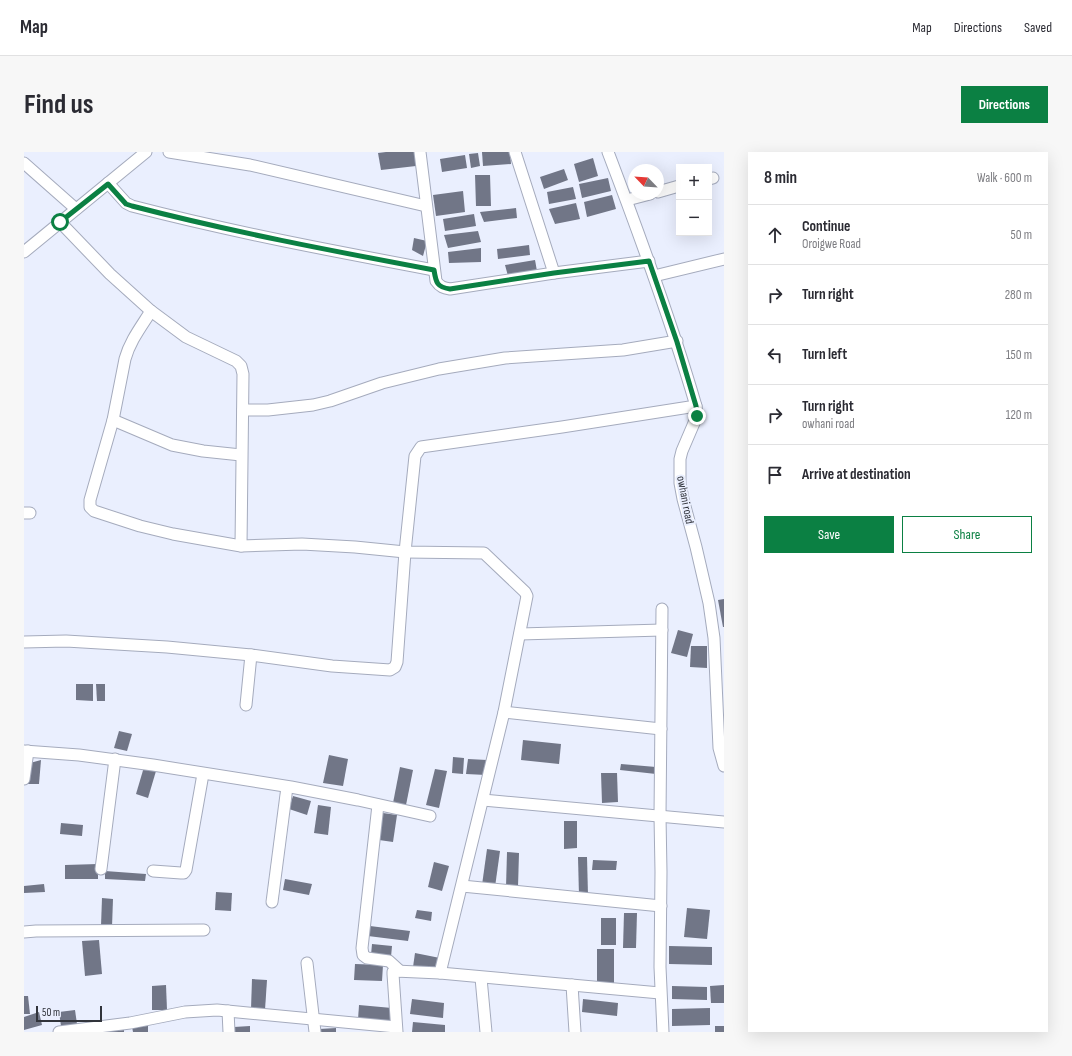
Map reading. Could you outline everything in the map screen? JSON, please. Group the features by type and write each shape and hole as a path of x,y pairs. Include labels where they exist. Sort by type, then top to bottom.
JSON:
{"street":[{"path":"24,252 146,152"},
{"path":"169,152 250,165 426,206"},
{"path":"420,152 434,270 436,281 438,285 443,288 450,289 554,273 649,261"},
{"path":"515,152 554,273"},
{"name":"owhani road","path":"608,152 649,261 677,342 696,406 697,416 682,451 680,460 680,483 708,596 714,638 721,723 719,748 724,766"},
{"path":"24,163 76,209"},
{"path":"108,184 126,204 188,221 434,270"},
{"path":"664,190 676,187"},
{"path":"60,222 110,274 151,311 186,337 236,361 241,366 243,374 241,546"},
{"path":"654,276 724,259"},
{"path":"151,311 128,350 121,372 113,420 90,500 90,507 94,511 134,524 173,534 241,546 302,544 405,552 481,552 488,555 527,596 504,712 440,973"},
{"path":"243,410 268,410 313,405 330,401 382,383 439,369 490,360 624,350 677,342"},
{"path":"24,642 66,641 167,647 251,655 332,666 390,670 395,667 397,662 405,552 416,456 421,448 696,406"},
{"path":"113,420 172,445 203,451 241,455"},
{"path":"662,609 660,993 663,1032"},
{"path":"520,634 662,630"},
{"path":"246,705 251,655"},
{"path":"504,712 661,729"},
{"path":"24,779 26,751 115,759 287,787 430,816"},
{"path":"101,869 115,759"},
{"path":"153,871 184,873 186,870 203,774"},
{"path":"272,902 287,787"},
{"path":"483,800 724,822"},
{"path":"378,805 362,948 363,956 367,958 389,961 400,971"},
{"path":"462,886 661,906"},
{"path":"24,932 204,930"},
{"path":"307,963 314,1020 314,1032"},
{"path":"59,1032 130,1027 185,1012 228,1011 396,1030 393,974 395,971 440,973 660,993"},
{"path":"482,978 486,1032"},
{"path":"572,986 575,1032"},
{"path":"228,1011 230,1032"}],"building":[{"path":"415,152 416,166 381,170 378,153"},
{"path":"482,152 510,152 511,164 483,166"},
{"path":"478,153 480,166 471,168 469,154"},
{"path":"465,155 467,168 442,172 440,159"},
{"path":"593,158 598,176 579,182 574,164"},
{"path":"564,169 568,180 544,189 540,177"},
{"path":"475,175 490,175 491,206 476,206"},
{"path":"608,178 611,191 582,198 579,184"},
{"path":"573,187 576,199 549,204 547,192"},
{"path":"463,191 465,212 436,216 433,195"},
{"path":"612,195 616,209 587,217 584,202"},
{"path":"576,203 580,219 555,224 549,209"},
{"path":"516,208 517,218 484,222 480,212"},
{"path":"474,214 476,226 445,231 443,219"},
{"path":"478,231 481,242 448,248 444,235"},
{"path":"414,238 427,241 423,256 412,250"},
{"path":"529,245 530,255 498,259 497,249"},
{"path":"481,248 481,262 449,263 448,252"},
{"path":"535,260 537,271 508,276 505,265"},
{"path":"724,599 724,627 723,627 718,600"},
{"path":"678,630 693,634 687,657 671,653"},
{"path":"691,646 707,646 707,668 690,667"},
{"path":"76,684 93,684 93,701 76,700"},
{"path":"96,684 105,684 105,701 97,701"},
{"path":"119,731 132,734 127,751 114,748"},
{"path":"523,740 561,744 559,764 521,760"},
{"path":"329,755 348,759 343,786 323,783"},
{"path":"453,757 464,758 463,774 452,773"},
{"path":"468,759 487,760 486,775 466,774"},
{"path":"41,760 39,784 28,784 30,763"},
{"path":"621,764 656,767 656,774 620,770"},
{"path":"144,767 156,771 148,798 136,794"},
{"path":"400,767 413,770 406,805 393,803"},
{"path":"435,769 447,771 439,808 426,805"},
{"path":"601,773 617,773 618,802 602,803"},
{"path":"293,796 311,801 307,815 289,809"},
{"path":"318,805 331,807 328,835 314,833"},
{"path":"383,813 397,815 393,842 379,840"},
{"path":"564,821 577,821 577,848 564,849"},
{"path":"61,823 83,825 82,836 60,834"},
{"path":"487,849 500,851 495,887 482,885"},
{"path":"507,852 519,853 518,887 506,887"},
{"path":"578,857 587,857 588,895 579,896"},
{"path":"593,860 617,861 616,870 592,870"},
{"path":"434,862 449,866 442,891 428,887"},
{"path":"98,864 98,879 65,879 65,865"},
{"path":"105,871 146,874 145,881 105,879"},
{"path":"285,879 312,884 309,895 283,890"},
{"path":"44,884 45,892 24,893 24,886"},
{"path":"216,892 232,893 231,911 215,910"},
{"path":"102,898 113,899 112,927 101,926"},
{"path":"687,908 710,910 707,939 684,937"},
{"path":"417,910 432,912 431,921 415,918"},
{"path":"624,913 637,913 636,948 623,948"},
{"path":"601,918 616,918 616,945 601,945"},
{"path":"370,926 410,931 408,941 368,936"},
{"path":"99,940 102,974 85,976 82,941"},
{"path":"372,944 392,946 391,957 371,955"},
{"path":"669,946 712,947 712,965 669,964"},
{"path":"597,949 614,949 614,986 597,986"},
{"path":"415,953 440,958 438,971 413,967"},
{"path":"355,964 383,965 382,981 354,980"},
{"path":"252,979 267,980 265,1010 251,1009"},
{"path":"166,985 167,1010 152,1010 152,986"},
{"path":"724,985 724,1003 711,1003 710,986"},
{"path":"672,986 707,987 707,1000 672,999"},
{"path":"24,996 28,996 30,1014 24,1014"},
{"path":"412,999 444,1003 443,1018 410,1014"},
{"path":"583,999 618,1003 617,1016 582,1012"},
{"path":"359,1005 392,1008 391,1023 358,1020"},
{"path":"710,1008 710,1025 672,1026 672,1009"},
{"path":"75,1010 77,1024 61,1026 59,1012"},
{"path":"39,1012 42,1025 24,1030 24,1017"},
{"path":"413,1022 445,1025 445,1032 412,1032"},
{"path":"148,1026 148,1032 133,1032 132,1027"},
{"path":"250,1026 250,1032 234,1032 234,1027"},
{"path":"715,1026 724,1026 724,1032 715,1032"},
{"path":"336,1028 336,1032 319,1032 319,1029"},
{"path":"124,1030 124,1032 110,1032 110,1031"}],"route":[{"path":"60,222 108,184 126,204 132,206 188,221 434,270 438,285 443,288 450,289 554,273 649,261 677,342 696,406 697,416"}]}
